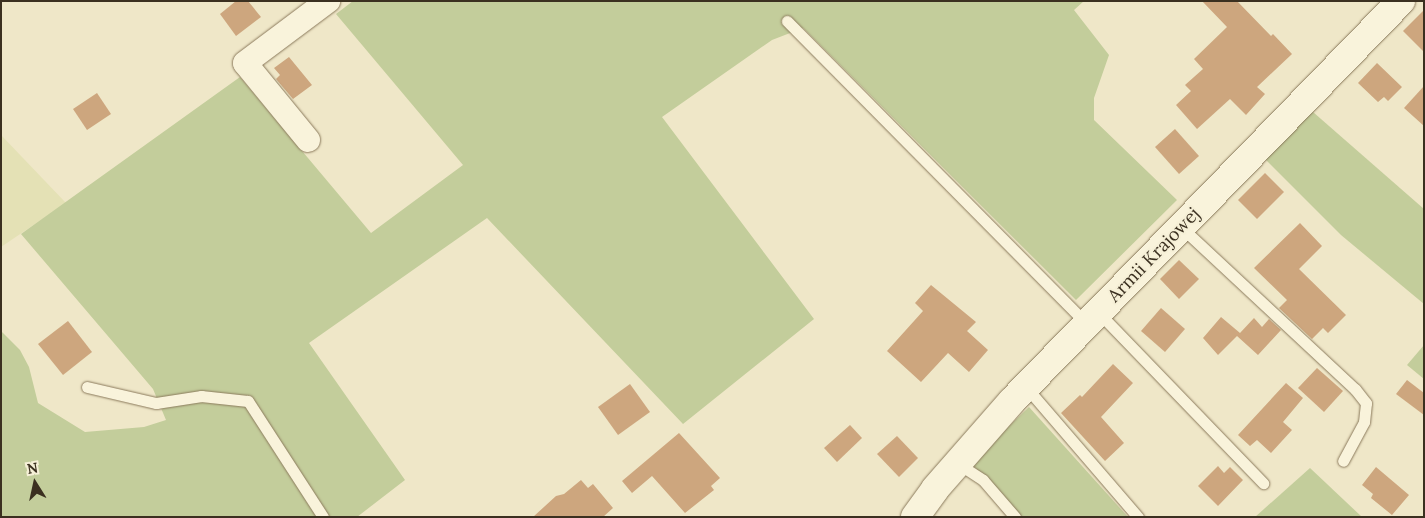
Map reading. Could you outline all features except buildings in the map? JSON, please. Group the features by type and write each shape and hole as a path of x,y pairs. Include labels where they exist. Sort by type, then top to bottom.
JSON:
{"street":[{"path":"308,140 245,63 328,1"},
{"name":"Armii Krajowej","path":"915,517 957,463 1026,387 1401,1"}],"lane":[{"path":"787,21 1263,483"},
{"path":"1182,227 1355,389 1366,403 1364,422 1343,461"},
{"path":"87,387 156,404 201,396 248,401 323,517"},
{"path":"1026,387 1138,517"},
{"path":"957,463 983,480 1015,517"}],"shaded area":[{"path":"1,135 66,203 1,247"}],"green space":[{"path":"353,1 1084,1 1074,10 1109,55 1094,98 1094,120 1177,200 1076,300 803,28 772,40 662,117 814,319 683,424 487,218 309,343 405,480 357,517 1,517 1,331 20,350 29,367 38,403 85,432 144,427 166,420 153,389 21,234 240,77 371,233 463,165 336,14"},
{"path":"1313,112 1424,209 1424,304 1341,235 1263,157"},
{"path":"1424,345 1424,379 1407,365"},
{"path":"1029,407 1128,517 1019,517 971,463"},
{"path":"1310,468 1362,517 1255,517"}]}
